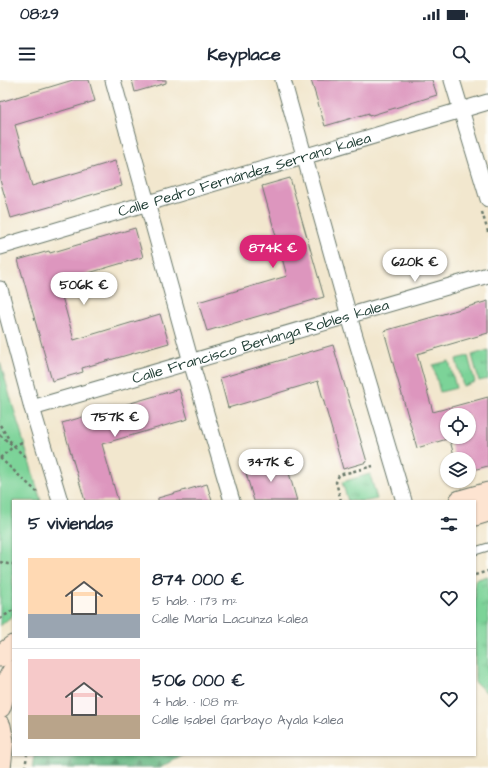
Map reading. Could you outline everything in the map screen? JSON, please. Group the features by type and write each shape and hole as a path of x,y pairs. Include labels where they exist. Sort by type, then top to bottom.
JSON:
{"street":[{"path":"113,80 191,362 232,500"},
{"path":"283,80 404,500"},
{"path":"452,80 488,199"},
{"name":"Calle Pedro Fernández Serrano kalea","path":"0,247 488,102"},
{"name":"Calle Francisco Berlanga Robles kalea","path":"32,408 488,275"},
{"path":"0,289 32,408 60,500"},
{"path":"464,500 488,493"},
{"path":"476,515 488,511"},
{"path":"0,656 12,647"},
{"path":"0,707 5,687 12,673"},
{"path":"0,726 3,741 0,768"}],"lane":[{"path":"476,550 488,547"}],"path":[{"path":"0,425 14,446"},
{"path":"0,435 26,458"},
{"path":"22,442 14,446 0,458 37,492"},
{"path":"341,500 336,482 339,475 373,466"},
{"path":"0,562 12,564"},
{"path":"476,575 488,572"},
{"path":"0,619 12,611"},
{"path":"25,768 27,756"}],"green space":[{"path":"488,350 488,379 479,381 472,355"},
{"path":"468,356 475,382 463,386 456,359"},
{"path":"449,361 456,388 440,392 433,365"},
{"path":"0,362 41,500 12,500 12,616 0,626"},
{"path":"370,474 377,499 348,500 342,482"},
{"path":"488,576 488,694 476,683 476,580"},
{"path":"34,756 182,756 160,768 32,768"}],"building":[{"path":"73,80 89,80 95,101 15,125 32,186 115,161 122,186 11,218 0,180 0,102"},
{"path":"132,80 166,80 166,83 135,92"},
{"path":"311,80 432,80 437,95 369,116 369,113 325,126"},
{"path":"290,178 324,297 207,331 198,302 287,276 262,186"},
{"path":"135,228 143,257 58,282 74,340 160,314 169,343 82,368 83,372 52,381 18,260 49,251 50,253"},
{"path":"488,301 488,333 417,354 433,412 440,410 440,441 417,448 384,331"},
{"path":"333,345 367,462 343,469 318,381 228,408 220,378"},
{"path":"179,389 188,419 102,444 118,500 85,500 62,423"},
{"path":"488,397 488,466 476,469 476,452 453,452 451,444 476,444 476,408 448,408"},
{"path":"285,459 297,500 254,500 245,470"},
{"path":"207,484 212,500 158,500 158,498"}]}
